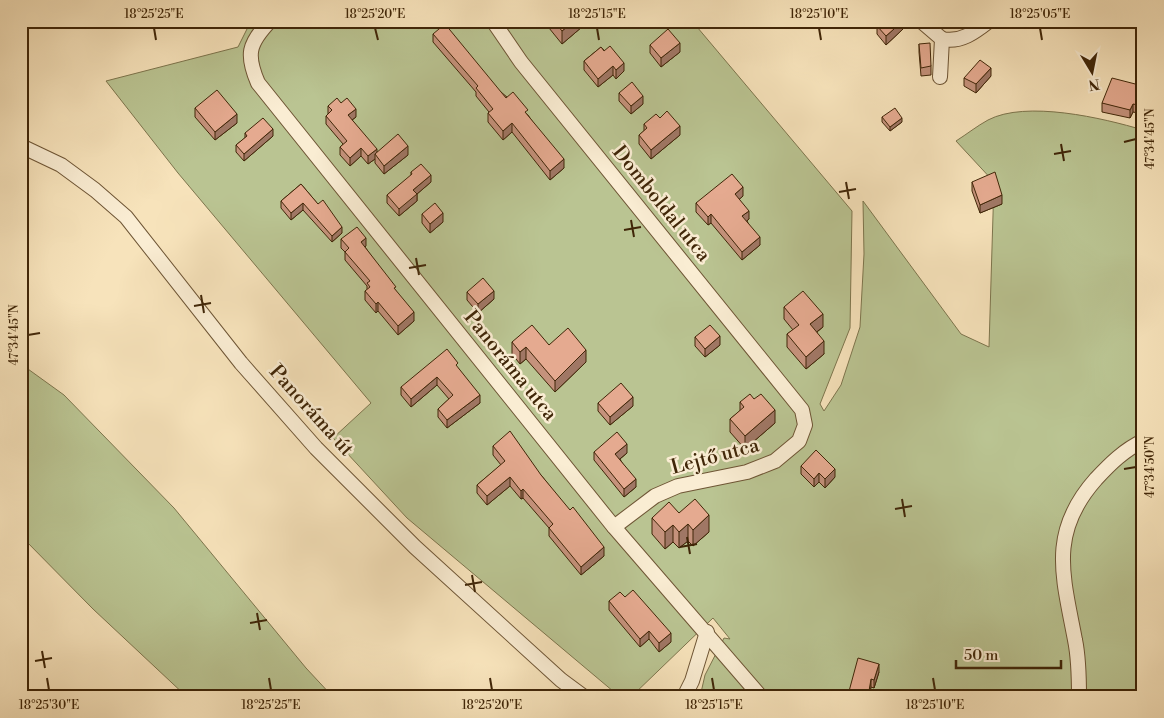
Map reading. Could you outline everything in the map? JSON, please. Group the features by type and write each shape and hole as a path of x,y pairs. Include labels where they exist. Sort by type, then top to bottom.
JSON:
{"street":[{"name":"Panoráma utca","path":"270,21 257,35 250,53 250,64 258,83 614,527 707,632 761,697"},
{"name":"Domboldal utca","path":"493,21 521,62 802,410"},
{"path":"921,21 942,39 950,41 960,39 989,21"},
{"path":"940,77 942,39"},
{"name":"Panoráma út","path":"21,146 60,165 96,190 126,217 241,363 342,476 415,547 561,680 584,697"},
{"name":"Lejtő utca","path":"614,527 656,496 678,486 704,479 747,472 775,461 799,441 805,424 802,410"},
{"path":"1079,697 1076,642 1063,584 1064,539 1072,515 1088,488 1129,448 1143,441"},
{"path":"684,697 692,681 707,632"}],"green space":[{"path":"251,21 692,21 852,211 850,328 820,404 824,411 841,385 860,327 864,254 863,201 961,334 989,347 994,182 956,141 988,120 1004,114 1023,111 1043,111 1086,116 1143,130 1143,697 700,697 705,675 724,638 730,639 713,618 631,697 620,697 407,518 333,438 371,403 178,173 106,81 238,47"},
{"path":"21,364 64,395 174,508 306,668 333,697 187,697 93,609 21,536"}],"building":[{"path":"554,21 574,21 562,31"},
{"path":"882,21 903,21 886,36 877,26"},
{"path":"445,24 506,98 513,92 528,110 525,112 564,159 550,171 512,123 503,131 488,113 493,109 476,88 478,86 433,34"},
{"path":"668,29 680,43 661,58 650,45"},
{"path":"930,43 931,66 921,68 919,44"},
{"path":"610,46 624,63 616,70 613,66 598,79 584,61 601,47 604,51"},
{"path":"980,60 991,68 976,84 964,78"},
{"path":"1112,78 1143,86 1143,106 1133,104 1130,110 1102,103"},
{"path":"632,82 643,96 631,106 619,93"},
{"path":"217,90 237,114 215,132 195,108"},
{"path":"337,98 341,103 347,98 356,109 348,115 377,149 368,156 361,148 350,158 340,147 347,141 326,116 332,110 328,106"},
{"path":"895,108 902,118 890,127 882,117"},
{"path":"667,111 680,126 651,150 639,135 647,128 644,124 656,114 660,118"},
{"path":"263,118 273,129 244,154 236,145 247,136 245,133"},
{"path":"398,134 408,146 384,166 375,154"},
{"path":"421,164 431,175 413,190 417,194 399,209 387,195"},
{"path":"995,172 1002,195 980,205 972,182"},
{"path":"732,174 743,187 735,194 749,211 742,216 760,237 742,252 711,214 708,217 696,203"},
{"path":"301,184 318,204 323,200 342,227 332,236 303,203 291,213 281,201"},
{"path":"435,203 443,213 430,224 422,214"},
{"path":"357,227 366,238 361,242 414,312 398,326 378,302 376,304 365,291 370,287 367,283 370,281 345,252 349,248 341,239"},
{"path":"483,278 494,291 478,304 467,292"},
{"path":"803,291 823,314 810,324 824,341 806,357 787,334 799,325 784,307"},
{"path":"532,325 549,345 568,328 586,350 555,381 526,347 520,352 512,342"},
{"path":"710,325 720,336 705,349 695,337"},
{"path":"447,349 458,363 456,365 480,395 447,420 438,409 453,395 437,377 411,399 401,387"},
{"path":"621,383 633,397 610,417 598,403"},
{"path":"750,394 754,399 761,394 775,410 745,436 730,419 744,407 740,402"},
{"path":"510,431 541,475 570,510 573,507 604,547 581,567 549,528 553,524 510,477 487,496 477,485 505,461 493,446"},
{"path":"617,432 627,444 615,454 636,479 624,489 594,452"},
{"path":"816,450 835,469 825,479 819,473 814,479 801,466"},
{"path":"695,499 709,515 693,530 688,524 679,532 673,525 665,532 652,518 669,502 679,513"},
{"path":"633,590 671,633 659,643 649,631 640,639 609,601 620,592 625,597"},
{"path":"858,658 879,664 874,680 871,679 868,697 848,695"}]}
